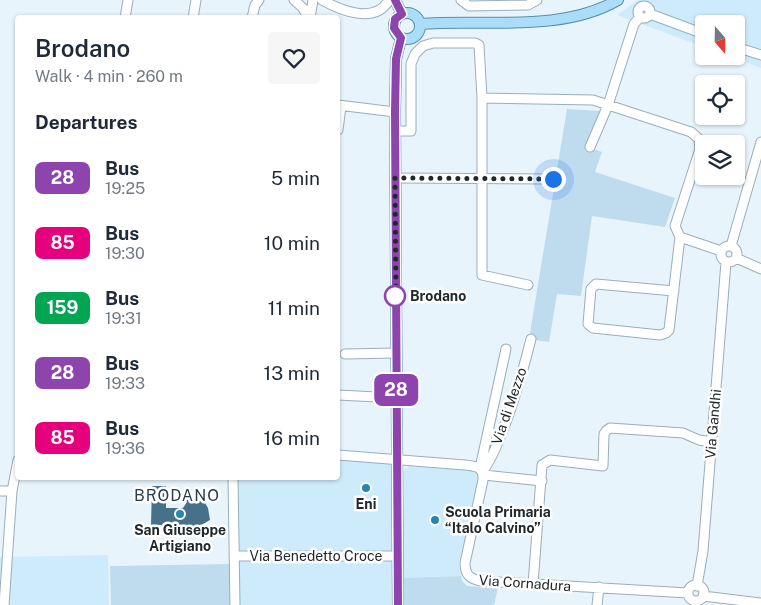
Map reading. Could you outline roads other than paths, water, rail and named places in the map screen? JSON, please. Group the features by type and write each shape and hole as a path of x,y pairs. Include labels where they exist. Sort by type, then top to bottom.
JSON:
{"main road":[{"path":"395,0 402,14"},
{"path":"420,24 563,20 590,14 618,0"},
{"path":"402,14 413,14 420,24 420,29 415,37 410,39 401,38 395,32 394,23 402,14"},
{"path":"398,605 395,112 396,59 401,38"}],"street":[{"path":"126,15 128,0"},
{"path":"194,15 196,0"},
{"path":"253,15 255,5 259,0"},
{"path":"294,0 307,15"},
{"path":"310,15 313,0"},
{"path":"322,0 344,12 370,13 383,7 390,0"},
{"path":"461,0 469,6 528,6 537,0"},
{"path":"640,17 637,11 639,3 648,7 650,14"},
{"path":"640,17 646,18 650,14"},
{"path":"650,14 695,31"},
{"path":"590,147 608,105 634,24 640,17"},
{"path":"395,131 411,131 411,64 415,54 429,44 475,43 479,45 482,98 482,275 528,285"},
{"path":"745,50 761,55"},
{"path":"482,98 593,100 691,132 698,139 700,149 675,226 680,237 674,291 669,330 664,334 593,328 588,324 591,289 596,284 674,291"},
{"path":"340,106 395,112"},
{"path":"731,246 761,142"},
{"path":"395,178 482,177 553,179"},
{"path":"680,237 721,251"},
{"path":"721,251 725,247 731,246"},
{"path":"731,246 736,252 736,258"},
{"path":"721,251 721,256 726,262 731,262 736,258"},
{"path":"736,258 761,269"},
{"name":"Via Gandhi","path":"697,586 703,551 726,262"},
{"name":"Via di Mezzo","path":"482,472 490,461 506,419 531,339"},
{"path":"482,472 506,349"},
{"path":"345,354 396,353"},
{"path":"340,395 396,398"},
{"path":"534,584 542,465 550,460 603,466 604,434 610,428 683,434 699,440 712,442"},
{"path":"340,455 465,465 482,472 542,481"},
{"name":"Via Cornadura","path":"482,472 465,563 468,577 476,580 688,593"},
{"path":"4,605 12,491 15,476"},
{"path":"233,480 235,605"},
{"path":"0,490 12,491"},
{"name":"Via Benedetto Croce","path":"234,556 397,556"},
{"path":"697,586 702,588 703,596 694,603 688,593 690,588 697,586"},
{"path":"597,605 599,587"},
{"path":"703,596 761,603"}],"place":[{"name":"Brodano","path":"395,296"},
{"name":"Eni","path":"366,488"},
{"name":"San Giuseppe Artigiano","path":"180,514"},
{"name":"Scuola Primaria “Italo Calvino”","path":"435,520"}],"district":[{"name":"BRODANO","path":"177,495"}]}
